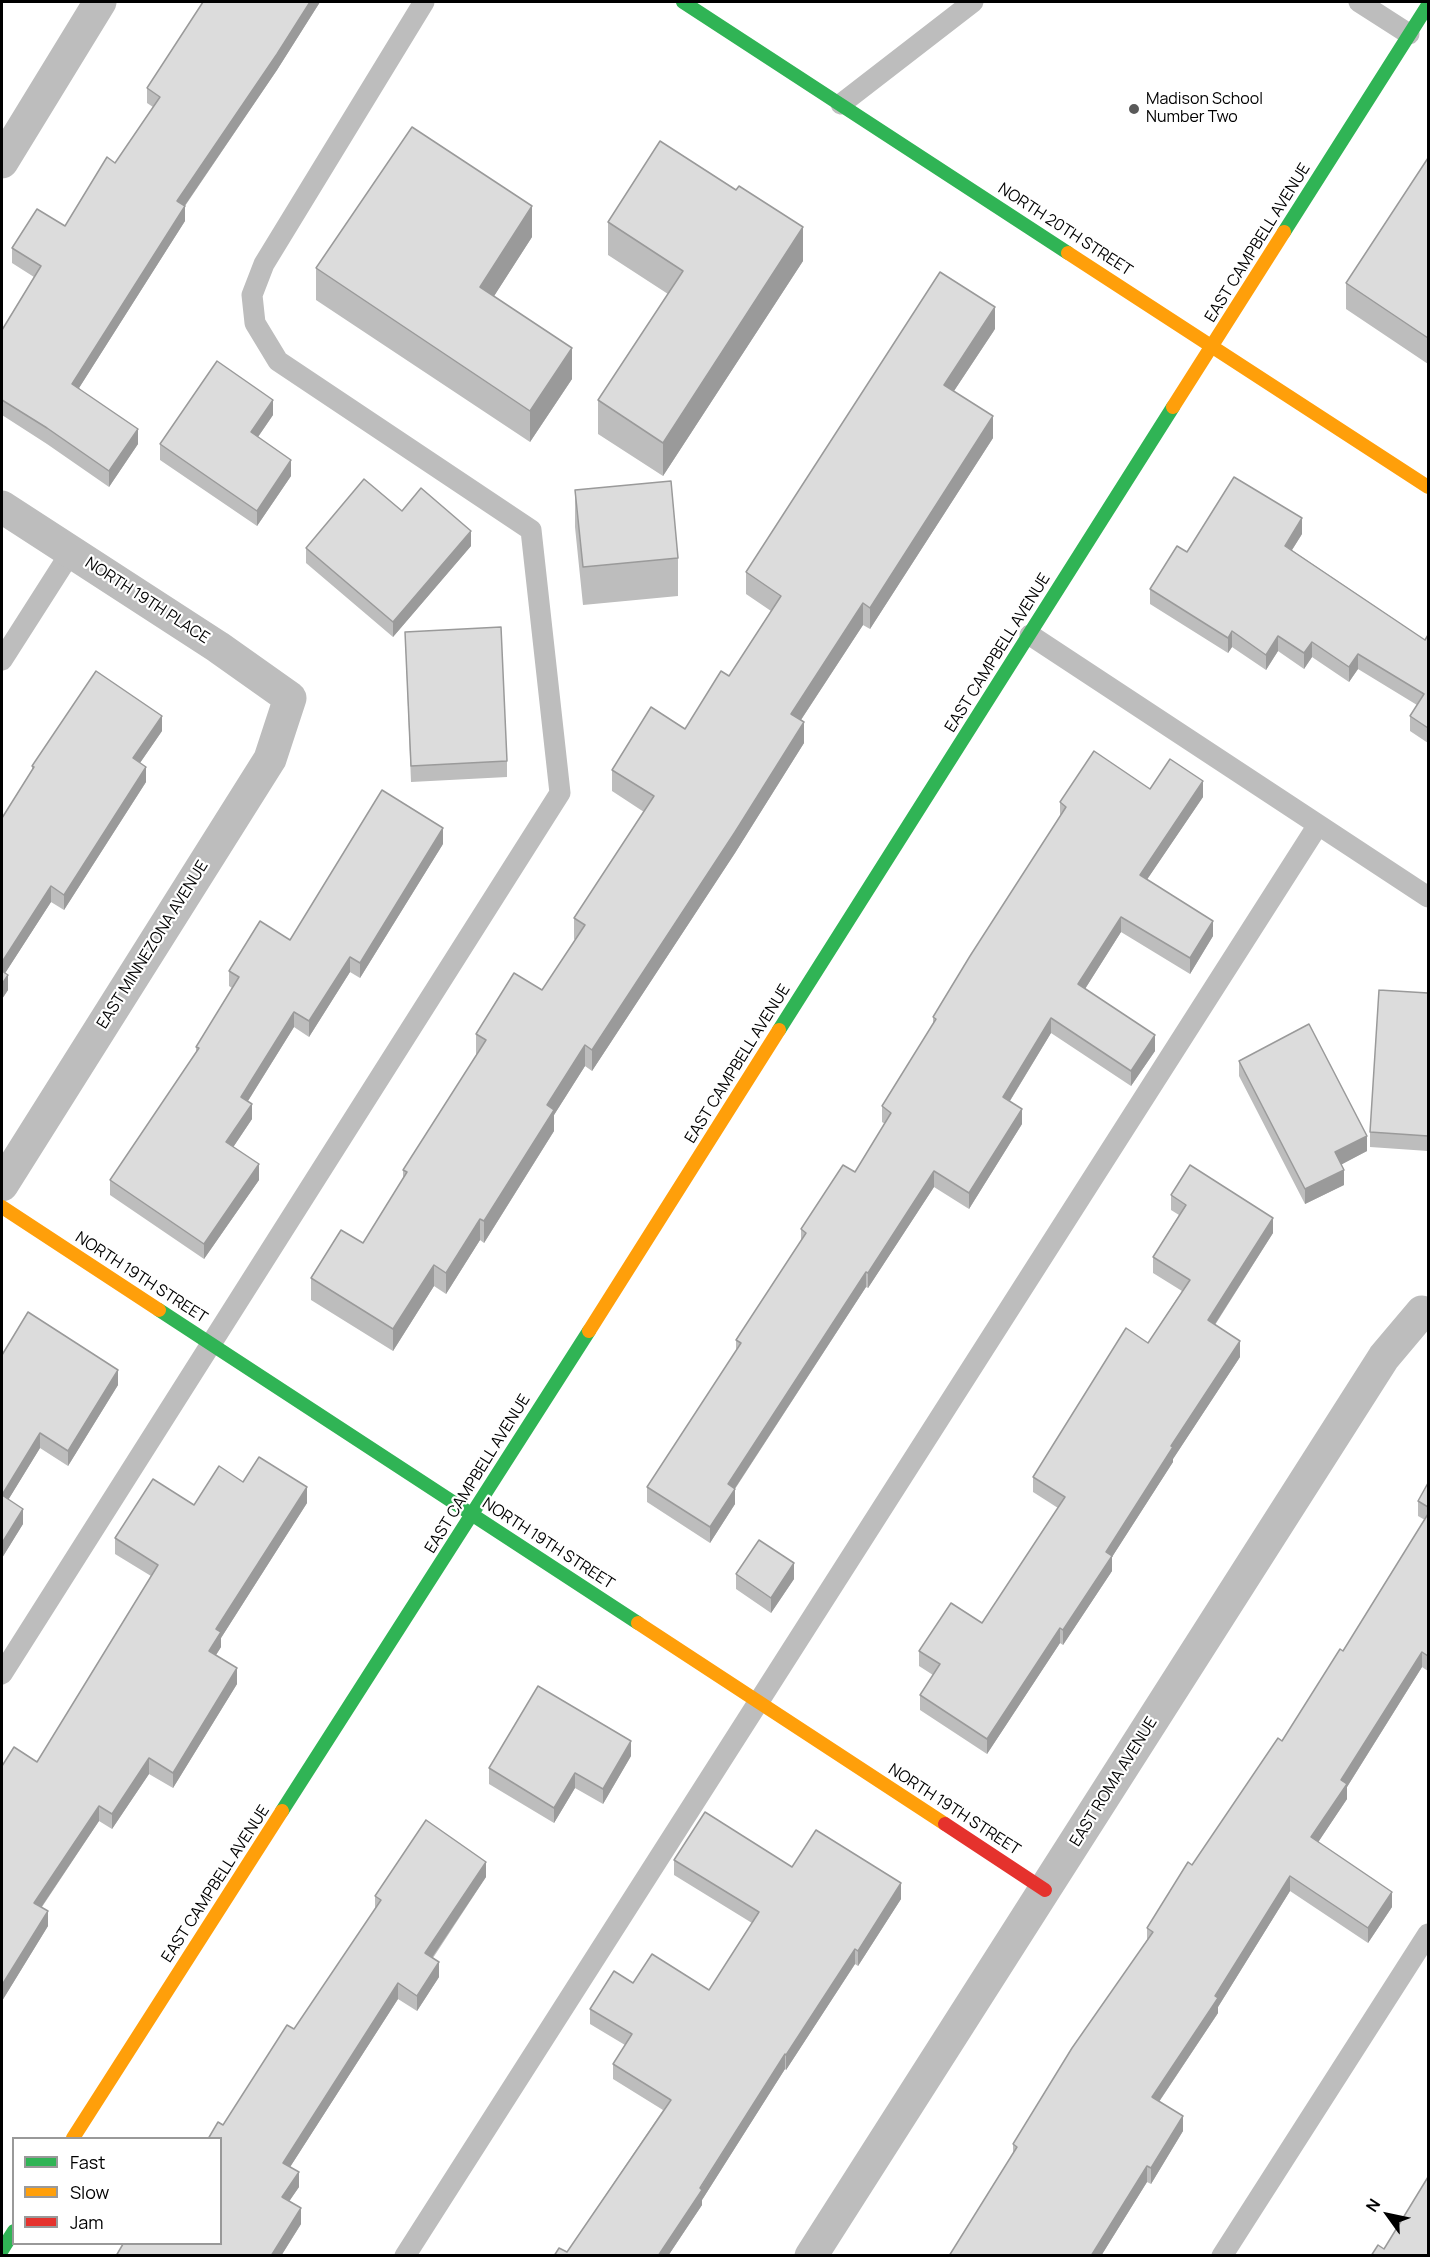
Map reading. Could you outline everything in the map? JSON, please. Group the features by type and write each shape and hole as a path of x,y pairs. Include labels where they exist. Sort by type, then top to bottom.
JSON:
{"street":[{"path":"2,162 100,2"},
{"name":"NORTH 20TH STREET","path":"683,2 1428,487"},
{"name":"EAST CAMPBELL AVENUE","path":"74,2137 473,1514 1428,5"},
{"name":"NORTH 19TH PLACE","path":"2,507 218,647 290,699"},
{"name":"EAST MINNEZONA AVENUE","path":"2,1185 270,759 290,699"},
{"name":"NORTH 19TH STREET","path":"2,1207 1045,1890"},
{"name":"EAST ROMA AVENUE","path":"811,2256 1384,1358 1425,1313"},
{"path":"2,2250 12,2234"}],"lane":[{"path":"2,1674 560,793 531,530 278,361 255,323 252,295 264,264 424,2"},
{"path":"842,104 973,2"},
{"path":"1359,2 1409,34"},
{"path":"2,660 71,552"},
{"path":"1030,635 1428,897"},
{"path":"405,2256 1318,825"},
{"path":"1222,2256 1428,1934"}],"building":[{"path":"203,2 310,2 177,201 185,206 72,384 138,429 109,471 2,400 2,330 41,266 12,248 37,209 65,226 107,157 115,163 160,97 147,88"},
{"path":"412,127 532,206 480,287 572,348 530,411 316,268"},
{"path":"660,141 736,190 739,186 803,227 663,443 598,400 683,271 608,222"},
{"path":"1428,158 1428,338 1346,283"},
{"path":"940,272 995,307 944,385 993,416 870,608 863,603 791,714 804,722 592,1050 585,1045 547,1105 554,1110 484,1221 480,1219 446,1273 434,1265 393,1329 311,1278 341,1230 363,1243 407,1172 403,1170 486,1040 476,1034 514,973 542,990 585,925 574,918 654,796 612,770 651,707 685,729 721,671 729,676 781,596 746,572"},
{"path":"217,361 273,400 251,432 291,460 257,511 160,444"},
{"path":"1234,477 1302,518 1285,546 1425,640 1428,635 1428,728 1410,716 1424,694 1358,654 1349,667 1312,642 1304,653 1278,636 1266,655 1232,631 1228,638 1150,589 1177,546 1187,552"},
{"path":"364,479 402,511 421,488 471,531 393,622 306,548"},
{"path":"671,481 678,558 583,567 575,490"},
{"path":"501,627 507,761 411,766 405,632"},
{"path":"96,671 162,716 133,758 146,767 64,895 51,886 2,962 2,818 34,767 32,766"},
{"path":"1094,751 1150,789 1170,759 1203,781 1140,875 1213,921 1190,958 1121,917 1078,984 1155,1035 1131,1071 1051,1018 1003,1097 1022,1109 969,1193 934,1171 728,1484 735,1489 710,1527 647,1487 741,1343 736,1340 806,1233 801,1229 843,1165 855,1172 891,1113 882,1106 936,1019 933,1017 970,956 1066,807 1060,802"},
{"path":"382,790 443,828 360,963 350,957 309,1021 294,1012 241,1097 252,1104 226,1142 259,1164 204,1244 110,1180 199,1048 196,1047 239,977 229,971 260,921 290,940"},
{"path":"2,971 8,975 2,984"},
{"path":"1379,990 1428,993 1428,1136 1370,1132"},
{"path":"1309,1024 1367,1136 1335,1152 1344,1170 1305,1189 1239,1061"},
{"path":"1190,1165 1273,1218 1208,1320 1240,1341 1171,1446 1173,1447 1106,1552 1112,1556 1063,1630 1060,1628 987,1739 920,1695 940,1664 919,1651 951,1603 982,1623 1065,1497 1033,1477 1126,1328 1148,1343 1190,1280 1153,1257 1186,1205 1171,1195"},
{"path":"28,1312 118,1370 68,1451 40,1433 2,1495 2,1355"},
{"path":"259,1457 307,1487 216,1629 221,1632 209,1651 237,1668 173,1773 149,1758 112,1814 99,1806 34,1903 48,1911 2,1985 2,1766 14,1747 37,1762 158,1565 115,1538 153,1479 194,1505 219,1466 243,1482"},
{"path":"1428,1483 1428,1507 1418,1501"},
{"path":"2,1495 23,1509 2,1543"},
{"path":"1428,1514 1428,1656 1422,1652 1341,1780 1347,1784 1311,1837 1392,1892 1368,1928 1290,1876 1215,1996 1218,1998 1152,2097 1183,2116 1151,2168 1147,2166 1091,2256 949,2256 1017,2147 1013,2144 1072,2048 1153,1932 1147,1928 1188,1862 1192,1865 1278,1738 1282,1741 1340,1649 1343,1651"},
{"path":"759,1540 794,1563 771,1598 736,1574"},
{"path":"538,1686 631,1741 603,1789 575,1773 554,1808 489,1768"},
{"path":"705,1812 792,1867 816,1830 901,1883 858,1951 855,1949 785,2054 700,2188 702,2190 658,2256 554,2256 559,2248 567,2252 671,2100 613,2064 632,2034 590,2009 614,1971 633,1983 652,1954 709,1990 759,1912 674,1860"},
{"path":"426,1820 486,1862 425,1953 439,1962 417,1996 398,1983 283,2163 299,2172 282,2197 301,2208 271,2256 116,2256 122,2245 222,2245 222,2137 209,2137 218,2122 223,2125 287,2025 294,2029 381,1900 375,1896"},
{"path":"1428,2177 1428,2256 1371,2256 1378,2245 1384,2249"}],"traffic: fast":[{"path":"683,2 1068,253"},
{"path":"1284,232 1428,5"},
{"path":"779,1030 1173,407"},
{"path":"159,1310 638,1623"},
{"path":"282,1811 589,1331"},
{"path":"2,2250 12,2234"}],"traffic: slow":[{"path":"1173,407 1284,232"},
{"path":"1068,253 1428,487"},
{"path":"589,1331 779,1030"},
{"path":"2,1207 159,1310"},
{"path":"638,1623 945,1824"},
{"path":"74,2137 282,1811"}],"traffic: jam":[{"path":"945,1824 1045,1890"}],"place":[{"name":"Madison School Number Two","path":"1134,109"}]}
